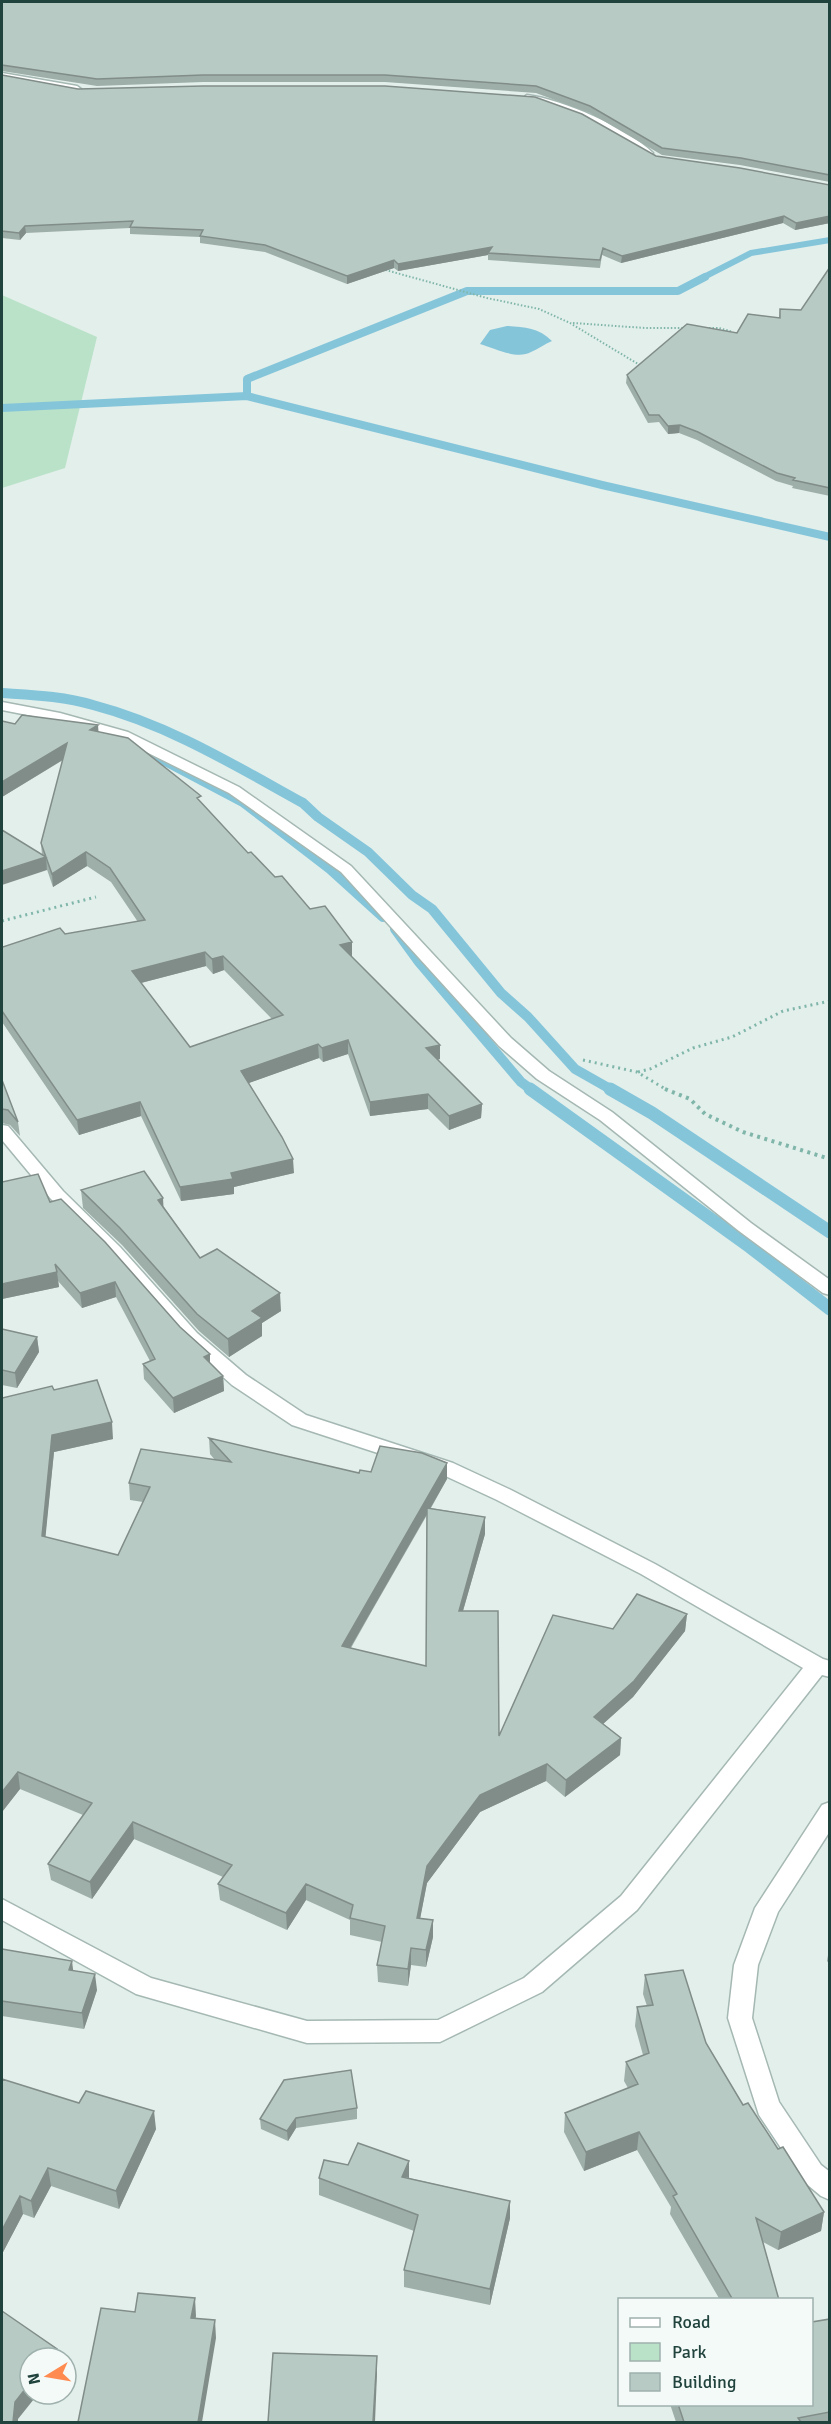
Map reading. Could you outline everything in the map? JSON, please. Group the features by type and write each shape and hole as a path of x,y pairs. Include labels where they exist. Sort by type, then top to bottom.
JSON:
{"street":[{"path":"2,76 88,90"},
{"path":"514,98 536,98 586,117 659,159"},
{"path":"2,706 60,717 123,735 234,790 337,862 346,869 505,1042 543,1075 606,1116 745,1227 830,1289"},
{"path":"2,1130 57,1195 114,1251 190,1337 238,1380 299,1420 446,1468 504,1495 648,1569 823,1668 629,1903 532,1985 440,2031 307,2032 145,1987 2,1909"},
{"path":"830,1810 767,1908 746,1965 740,2018 768,2107 812,2173 830,2188"}],"path":[{"path":"375,266 487,298 539,309 570,323 649,371"},
{"path":"570,323 645,328 691,327"},
{"path":"700,328 719,328 733,332"},
{"path":"2,921 96,897"},
{"path":"638,1072 650,1069 693,1048 732,1037 783,1011 830,1001"},
{"path":"583,1060 638,1072 672,1092 690,1099 705,1114 743,1132 830,1159"}],"green space":[{"path":"2,295 97,337 65,468 2,488"}],"water":[{"path":"507,326 537,331 552,341 531,352 519,355 480,344 490,330"}],"building":[{"path":"2,2 830,2 830,175 741,158 662,148 590,106 536,86 385,75 203,75 97,79 2,65"},
{"path":"2,75 78,89 385,86 535,97 582,114 656,156 740,168 830,185 830,216 796,223 784,216 622,256 603,248 600,260 488,253 492,247 398,264 394,260 347,276 265,245 200,236 203,230 130,227 133,221 25,226 19,233 2,231"},
{"path":"830,267 830,488 793,480 795,478 777,473 698,432 680,425 668,426 659,415 649,415 627,375 687,324 737,333 748,314 780,318 780,309 801,310"},
{"path":"22,715 98,725 90,730 128,738 201,796 197,798 248,853 251,852 275,877 282,876 310,909 325,906 352,942 340,945 440,1045 426,1048 482,1104 449,1116 428,1094 370,1102 348,1040 322,1048 318,1044 241,1071 293,1159 231,1173 233,1179 180,1187 140,1102 77,1120 2,1011 2,946 60,928 65,934 145,920 110,868 86,852 52,874 41,843 67,743 2,782 2,721 15,724","holes":["205,952 212,959 223,956 283,1015 190,1047 132,971"]},
{"path":"2,830 46,857 2,871"},
{"path":"2,1080 18,1122 8,1110 2,1109"},
{"path":"144,1171 163,1198 158,1200 200,1258 217,1249 280,1293 252,1311 262,1318 228,1339 197,1314 120,1228 81,1190"},
{"path":"38,1174 50,1202 61,1199 105,1242 180,1327 210,1354 204,1357 223,1376 173,1398 143,1364 155,1359 115,1282 80,1293 55,1264 57,1272 2,1284 2,1182"},
{"path":"2,1329 37,1337 15,1373 2,1370"},
{"path":"97,1380 112,1422 52,1435 42,1536 118,1555 150,1487 129,1483 141,1449 231,1462 209,1438 359,1473 360,1470 371,1472 380,1446 422,1453 447,1463 342,1646 426,1666 427,1508 485,1517 459,1611 498,1611 499,1736 553,1615 613,1629 637,1594 687,1614 634,1681 594,1717 621,1738 566,1780 547,1764 480,1795 427,1866 417,1918 433,1920 426,1950 411,1948 408,1969 377,1965 385,1926 350,1918 353,1905 306,1884 286,1913 218,1884 232,1865 133,1822 90,1882 48,1864 92,1803 18,1772 2,1792 2,1398 52,1386 54,1390"},
{"path":"2,1949 72,1961 69,1970 95,1974 82,2013 2,2001"},
{"path":"683,1970 706,2043 743,2105 748,2103 778,2149 783,2147 824,2212 781,2232 756,2218 778,2298 732,2298 673,2196 677,2194 639,2132 586,2152 565,2113 638,2084 626,2062 649,2053 637,2007 653,2005 645,1975"},
{"path":"351,2070 357,2108 296,2118 287,2131 260,2119 284,2080"},
{"path":"2,2079 79,2103 86,2091 154,2111 116,2191 48,2168 31,2201 20,2196 2,2230"},
{"path":"358,2143 409,2161 402,2177 510,2201 490,2289 404,2270 418,2215 319,2178 324,2160 348,2165"},
{"path":"138,2293 195,2298 191,2318 215,2320 198,2422 78,2422 101,2308 135,2312"},
{"path":"2,2311 53,2346 18,2346 18,2398 15,2402 13,2422 2,2422"},
{"path":"830,2319 830,2412 798,2418 801,2422 684,2422 679,2406 813,2406 813,2322"},
{"path":"273,2353 377,2356 373,2422 268,2422"}],"waterway":[{"path":"702,278 751,253 830,240"},
{"path":"247,396 247,379 467,291 678,291 705,277"},
{"path":"2,408 247,396"},
{"path":"247,396 602,485 830,537"},
{"path":"2,693 48,696 121,713 201,747 303,803 318,817 368,852 412,895 432,909 501,993 528,1017 575,1069 612,1090"},
{"path":"135,745 243,802 330,869 383,917"},
{"path":"395,929 419,962 521,1082 532,1090"},
{"path":"530,1089 750,1247 830,1309"},
{"path":"610,1089 652,1113 830,1232"}]}
